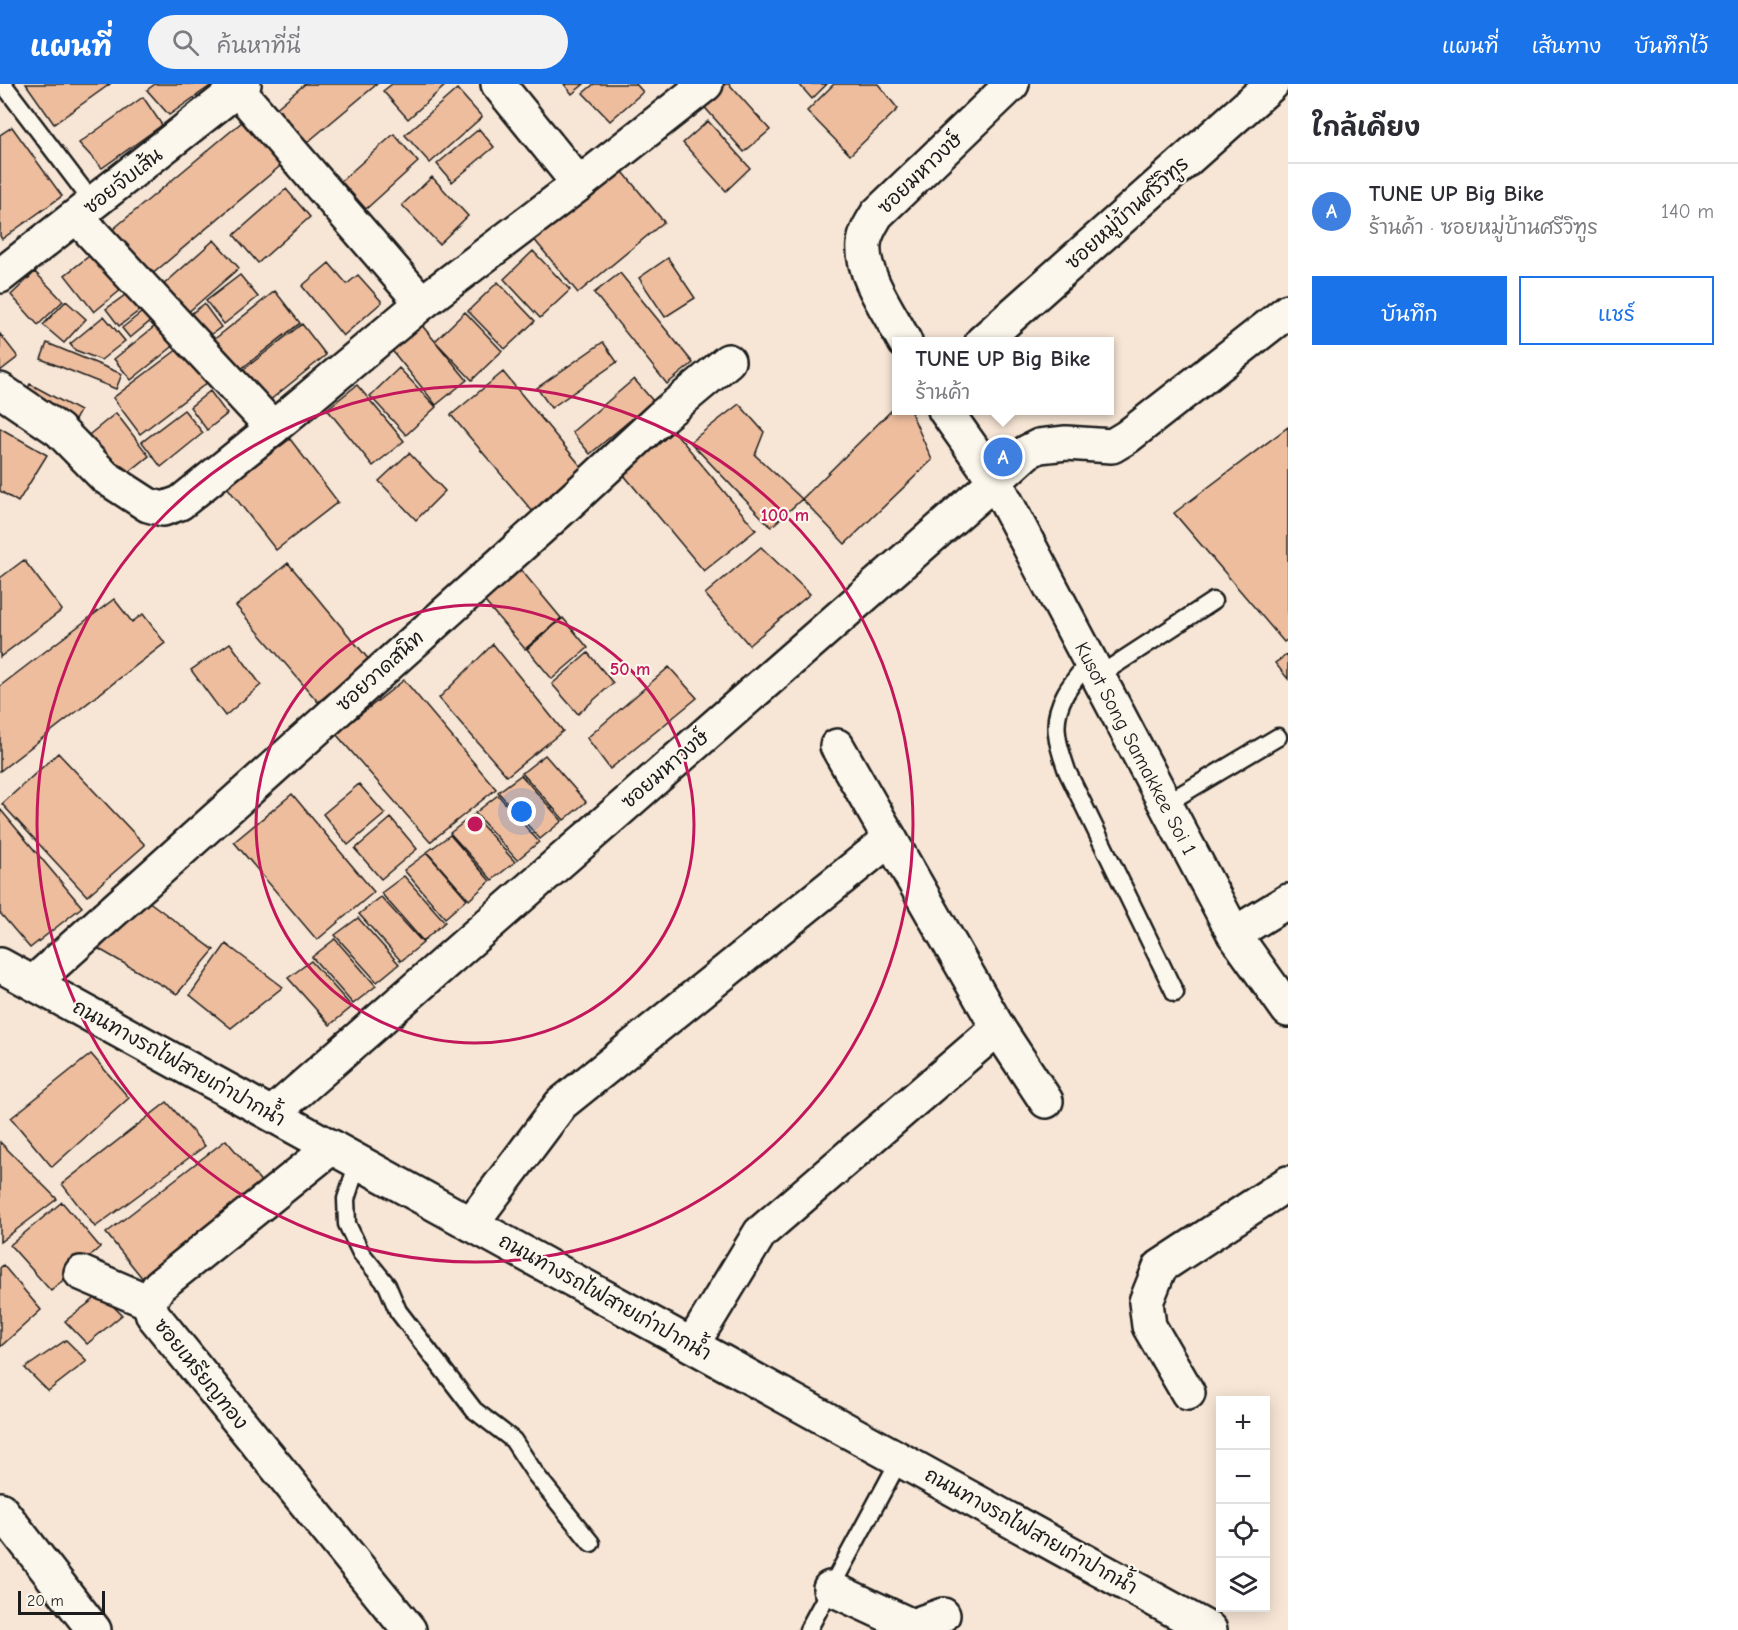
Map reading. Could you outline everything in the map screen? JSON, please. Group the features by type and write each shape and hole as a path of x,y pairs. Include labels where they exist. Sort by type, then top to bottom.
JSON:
{"street":[{"path":"498,84 579,184"},
{"path":"0,390 59,430 105,477 148,505 163,509 180,503 422,303 706,84"},
{"name":"ซอยมหาวงษ์","path":"902,337 868,273 864,244 868,230 877,214 1012,84"},
{"name":"ซอยหมู่บ้านศรีวิฑูร","path":"988,337 1272,84"},
{"name":"ซอยจับเส้น","path":"0,276 241,87"},
{"path":"241,87 422,303"},
{"path":"85,210 273,428"},
{"path":"948,415 995,481 1027,452 1039,446 1066,443 1112,446 1127,437 1288,311"},
{"name":"ซอยวาดสนิท","path":"33,983 574,498 660,418 728,361"},
{"name":"ซอยมหาวงษ์","path":"272,1114 995,481"},
{"name":"Kusot Song Samakkee Soi 1","path":"995,481 1234,934 1288,1010"},
{"path":"837,746 999,1028 1046,1101"},
{"path":"471,1224 561,1104 890,839"},
{"path":"1234,934 1288,901"},
{"name":"ถนนทางรถไฟสายเก่าปากน้ำ","path":"0,965 1205,1629"},
{"path":"692,1345 760,1233 999,1028"},
{"name":"ซอยเหรียญทอง","path":"345,1154 159,1286 149,1302 153,1315 409,1630"},
{"path":"1188,1393 1149,1326 1146,1302 1160,1267 1288,1183"},
{"path":"81,1273 149,1302"},
{"path":"0,1509 94,1630"},
{"path":"830,1588 912,1626 944,1615"}],"lane":[{"path":"3,84 85,210"},
{"path":"1175,993 1067,771 1056,733 1059,706 1069,687 1094,669 1213,601"},
{"path":"1165,804 1278,736"},
{"path":"345,1154 347,1224 361,1253 387,1285 398,1311 474,1410 513,1440 536,1475 591,1543"},
{"path":"808,1630 900,1459"}],"building":[{"path":"26,84 110,84 54,124"},
{"path":"155,84 213,84 169,115 147,90"},
{"path":"305,84 377,84 303,146 274,110"},
{"path":"392,84 447,84 408,119 383,91"},
{"path":"564,84 584,84 572,94"},
{"path":"594,84 636,84 643,92 610,121 583,93"},
{"path":"720,84 729,84 770,130 744,152 700,102"},
{"path":"799,84 827,84 812,99"},
{"path":"834,84 878,84 898,109 850,155 807,111"},
{"path":"457,89 482,117 430,163 405,135"},
{"path":"143,97 162,125 102,168 79,143"},
{"path":"248,117 285,162 150,276 112,230"},
{"path":"708,121 750,168 726,191 683,143"},
{"path":"12,127 62,196 2,239 0,236 0,135"},
{"path":"479,129 494,147 452,182 437,164"},
{"path":"394,134 418,162 366,209 341,181"},
{"path":"619,167 664,222 578,293 533,238"},
{"path":"432,177 468,216 439,244 402,205"},
{"path":"286,189 310,217 258,263 234,235"},
{"path":"214,240 239,268 186,314 162,286"},
{"path":"533,251 570,290 540,318 504,279"},
{"path":"93,253 122,289 94,312 65,275"},
{"path":"668,258 695,298 665,317 639,278"},
{"path":"329,263 347,284 358,275 382,302 343,336 302,286"},
{"path":"35,272 63,301 38,325 11,295"},
{"path":"620,273 693,363 667,384 594,293"},
{"path":"240,275 258,297 224,324 206,301"},
{"path":"498,282 535,321 505,349 468,311"},
{"path":"132,290 144,307 119,326 106,309"},
{"path":"275,291 300,323 232,376 207,345"},
{"path":"66,301 86,319 64,343 43,325"},
{"path":"204,304 221,327 200,343 183,320"},
{"path":"146,309 153,319 130,338 122,328"},
{"path":"465,312 502,351 472,380 435,341"},
{"path":"104,316 125,341 101,360 75,350 70,344"},
{"path":"159,323 176,344 131,380 114,359"},
{"path":"420,323 467,380 436,405 390,348"},
{"path":"302,324 326,355 259,409 234,377"},
{"path":"0,334 18,357 0,371"},
{"path":"603,342 617,362 551,408 537,388"},
{"path":"47,343 122,374 116,389 41,359"},
{"path":"182,346 208,382 140,434 113,398"},
{"path":"399,368 436,407 406,435 370,396"},
{"path":"503,372 585,471 533,512 451,415"},
{"path":"634,379 653,401 590,454 572,432"},
{"path":"30,384 80,411 71,427 22,400"},
{"path":"357,385 404,441 373,466 327,409"},
{"path":"210,391 227,414 207,430 190,407"},
{"path":"739,404 764,432 755,455 802,499 771,527 690,442"},
{"path":"184,410 203,433 161,467 142,442"},
{"path":"892,410 892,415 912,415 932,460 845,544 802,499"},
{"path":"116,413 149,456 119,480 85,438"},
{"path":"1288,427 1288,639 1284,642 1174,513"},
{"path":"0,428 47,455 18,502 0,491"},
{"path":"674,431 756,530 704,571 623,474"},
{"path":"290,439 338,502 276,550 227,487"},
{"path":"409,453 445,491 416,520 379,481"},
{"path":"761,547 810,594 749,645 705,594"},
{"path":"24,560 62,610 0,657 0,578"},
{"path":"288,563 370,661 318,702 236,606"},
{"path":"517,565 561,618 525,649 480,596"},
{"path":"114,599 132,622 143,614 165,643 0,771 0,686"},
{"path":"563,618 588,648 552,679 527,649"},
{"path":"230,643 261,685 225,716 191,670"},
{"path":"493,644 563,731 507,776 439,698"},
{"path":"588,653 613,683 578,714 552,684"},
{"path":"1288,654 1288,679 1275,663"},
{"path":"669,667 697,698 610,769 587,738"},
{"path":"404,680 496,789 430,842 336,734"},
{"path":"58,753 145,845 87,896 2,804"},
{"path":"545,755 586,802 564,820 522,773"},
{"path":"521,775 562,821 540,839 498,792"},
{"path":"359,784 385,814 348,845 323,814"},
{"path":"292,794 374,892 317,940 234,842"},
{"path":"498,795 539,842 517,860 475,813"},
{"path":"0,809 82,907 30,948 0,913"},
{"path":"473,815 515,862 492,880 450,833"},
{"path":"391,818 417,849 381,879 355,849"},
{"path":"450,835 490,881 469,900 427,852"},
{"path":"427,853 467,899 445,918 404,870"},
{"path":"404,876 445,922 423,941 381,893"},
{"path":"381,897 423,943 401,961 359,914"},
{"path":"144,898 214,950 177,994 99,949"},
{"path":"358,918 399,964 377,982 335,935"},
{"path":"335,939 376,986 353,1004 312,957"},
{"path":"226,944 283,987 231,1028 190,995"},
{"path":"311,961 352,1007 330,1025 288,978"},
{"path":"91,1054 129,1098 52,1167 11,1118"},
{"path":"167,1102 205,1146 95,1227 62,1184"},
{"path":"226,1140 264,1185 143,1279 106,1233"},
{"path":"0,1142 57,1199 0,1242"},
{"path":"62,1202 100,1247 51,1291 10,1245"},
{"path":"3,1265 41,1310 0,1347 0,1268"},
{"path":"101,1294 122,1315 87,1344 65,1321"},
{"path":"66,1340 87,1361 48,1391 25,1368"}],"place":[{"name":"TUNE UP Big Bike","path":"1003,457"}]}
